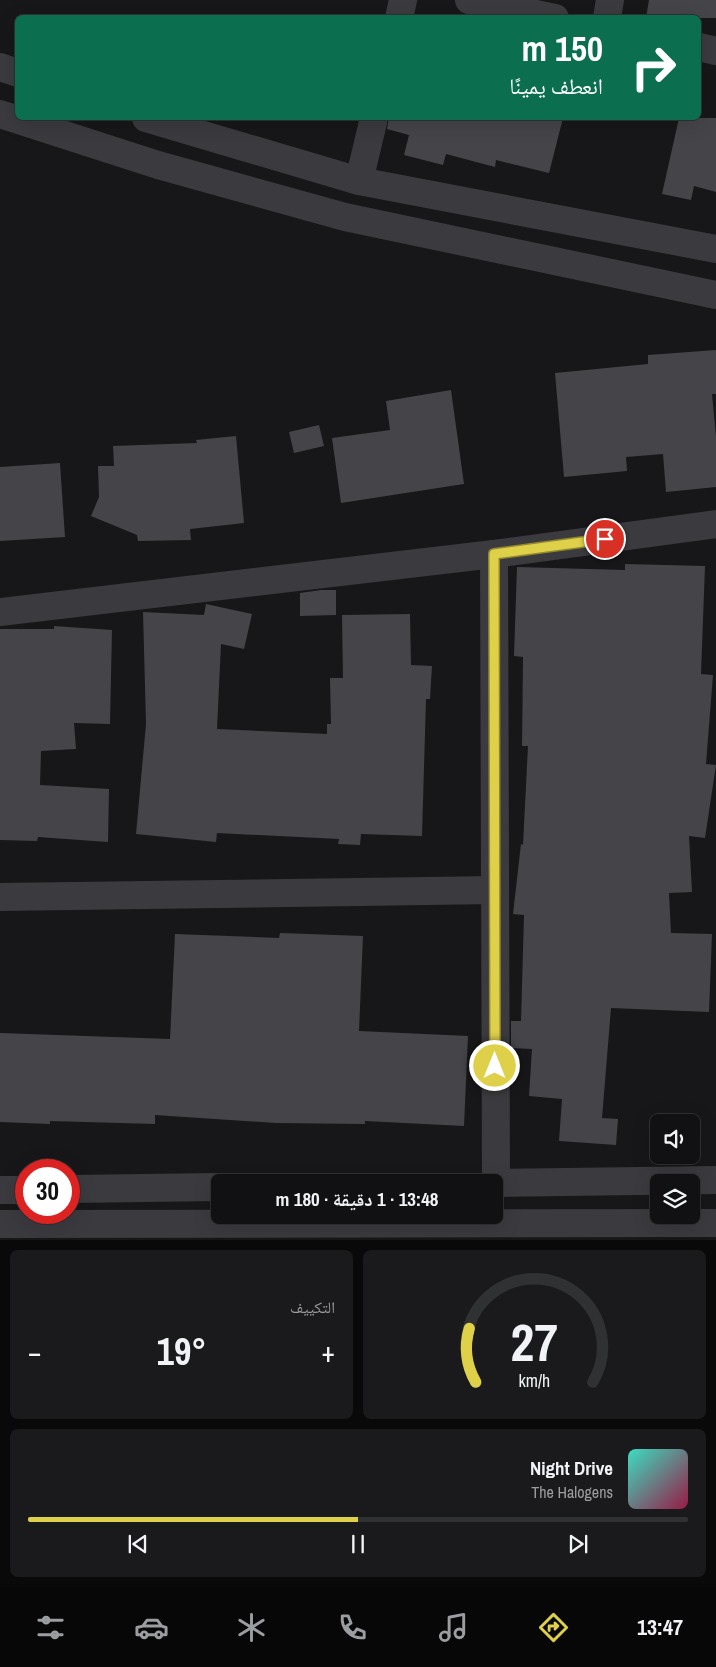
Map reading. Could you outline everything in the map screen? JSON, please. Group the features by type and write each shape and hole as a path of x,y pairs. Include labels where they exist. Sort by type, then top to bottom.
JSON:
{"street":[{"path":"400,15 403,0"},
{"path":"469,0 541,15"},
{"path":"608,15 610,0"},
{"path":"701,47 716,51"},
{"path":"0,66 15,72"},
{"path":"0,114 15,119"},
{"path":"19,120 158,164 345,217 716,294"},
{"path":"153,120 359,180 716,250"},
{"path":"359,180 374,120"},
{"path":"0,612 494,554 716,524"},
{"path":"494,554 495,1174"},
{"path":"0,897 495,890"},
{"path":"503,1183 716,1180"},
{"path":"80,1189 211,1187"},
{"path":"0,1190 15,1190"},
{"path":"0,1224 430,1232 716,1223"}],"building":[{"path":"649,0 716,0 716,18 701,18 701,15 646,15"},
{"path":"716,118 716,192 694,186 691,200 662,194 679,120"},
{"path":"389,120 562,120 549,173 496,160 495,167 446,154 443,165 404,155 409,135 387,129"},
{"path":"716,350 716,394 712,394 716,437 716,487 666,492 663,454 626,457 627,471 564,477 555,373 648,364 648,355"},
{"path":"451,390 464,484 341,503 332,438 390,430 386,401"},
{"path":"319,425 324,446 294,453 289,432"},
{"path":"236,436 244,523 190,529 191,540 138,541 137,535 91,516 99,497 98,466 114,466 113,446 197,443 196,440"},
{"path":"60,463 65,537 0,541 0,467"},
{"path":"625,564 705,566 701,674 713,675 706,764 716,765 705,838 689,836 692,892 669,893 671,933 712,934 709,1012 611,1008 602,1118 618,1119 616,1145 559,1141 562,1099 529,1096 532,1049 511,1048 511,1021 521,1021 524,915 513,914 521,844 523,845 528,746 522,746 523,657 514,656 517,567 625,570"},
{"path":"336,590 336,615 300,616 300,593"},
{"path":"206,604 252,614 244,649 221,644 217,729 327,734 327,724 331,724 330,678 343,678 342,615 410,614 411,665 432,666 430,699 426,699 422,836 361,834 360,845 338,844 339,839 217,833 216,842 136,834 146,724 143,612 204,615"},
{"path":"54,626 112,630 110,724 74,723 76,749 41,751 40,785 109,789 108,842 38,837 37,841 0,840 0,629 54,629"},
{"path":"280,933 363,936 359,1031 468,1036 464,1126 365,1121 365,1124 276,1123 155,1115 155,1124 50,1121 50,1124 0,1122 0,1033 170,1039 175,934 279,938"}],"route":[{"path":"495,1066 494,554 605,539"}]}
